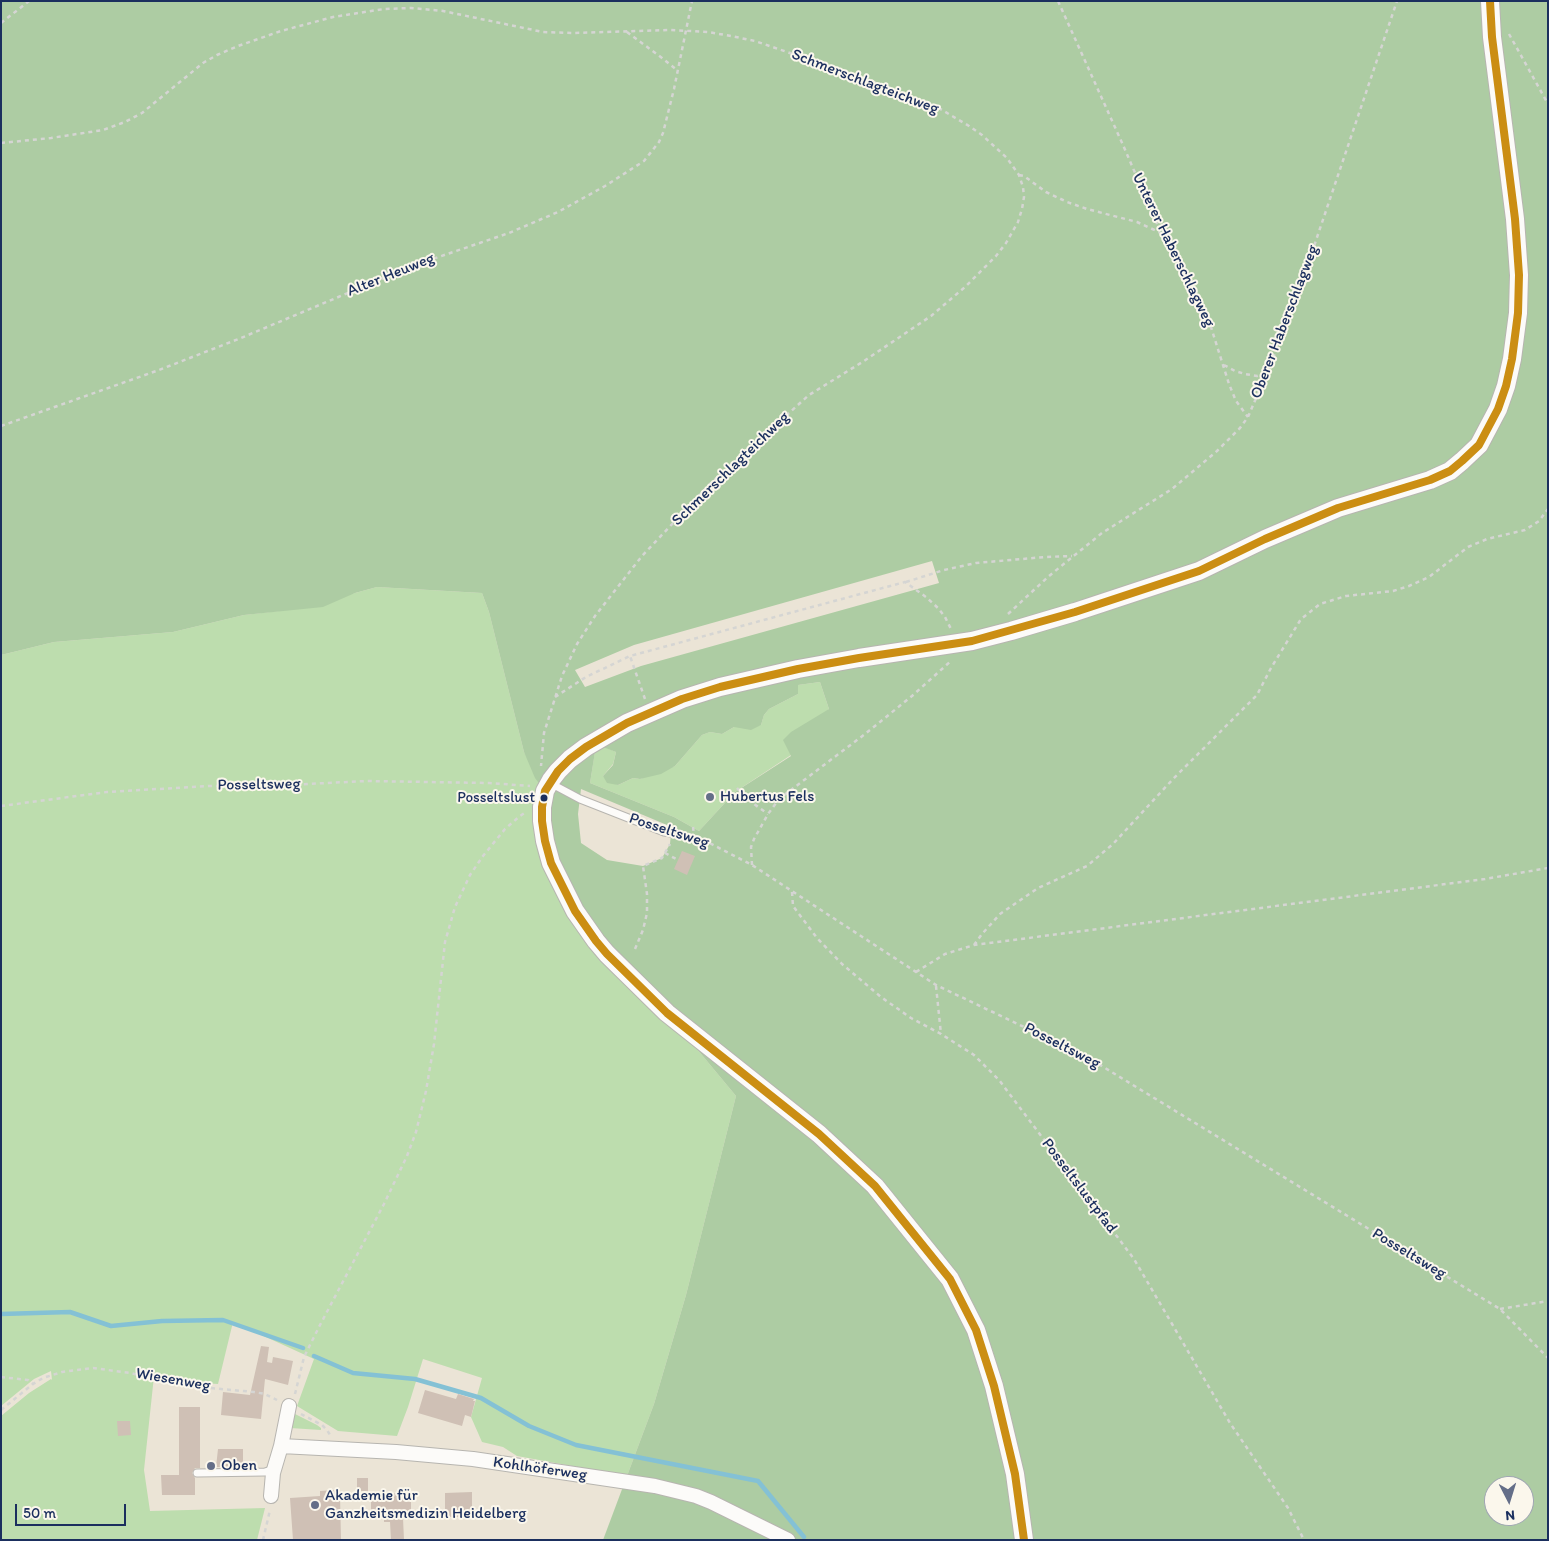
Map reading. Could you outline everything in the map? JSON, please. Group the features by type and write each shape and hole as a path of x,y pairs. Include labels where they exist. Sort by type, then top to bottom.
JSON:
{"street":[{"path":"1024,1540 1015,1474 994,1386 976,1330 950,1279 875,1186 819,1134 667,1013 596,941 575,911 554,870 545,841 542,806 548,785 558,771 578,753 616,729 650,712 708,691 749,680 840,661 953,651 1200,571 1265,539 1338,508 1438,476 1454,468 1470,455 1479,445 1498,409 1507,380 1514,346 1519,286 1514,203 1492,37 1490,1"},
{"path":"271,1496 274,1469 290,1407"},
{"name":"Kohlhöferweg","path":"281,1446 396,1452 473,1459 655,1486 690,1494 711,1502 788,1540"}],"lane":[{"name":"Posseltsweg","path":"548,785 664,832 672,833"},
{"path":"197,1474 265,1472 274,1469"}],"path":[{"path":"1,23 29,1"},
{"name":"Alter Heuweg","path":"1,426 241,338 412,266 510,233 558,212 637,166 649,156 663,133 692,1"},
{"name":"Unterer Haberschlagweg","path":"1058,1 1161,233 1175,249 1199,298 1210,324 1236,401 1248,418"},
{"name":"Oberer Haberschlagweg","path":"1003,618 1049,576 1102,533 1172,489 1217,451 1248,418 1288,323 1397,1"},
{"name":"Schmerschlagteichweg","path":"1,143 84,134 125,122 142,113 193,71 217,55 281,31 333,17 384,9 420,8 543,32 686,30 731,36 755,42 883,85 930,104 982,135 1007,158 1019,175 1024,192 1020,216 996,256 965,287 931,316 809,395 710,484 642,556 595,616 578,644 554,697 544,733 541,764 542,772 548,785"},
{"path":"625,31 678,71"},
{"path":"1508,33 1548,104"},
{"path":"1019,175 1024,176 1046,192 1067,202 1137,222 1161,233"},
{"path":"1222,364 1240,373 1260,375 1268,372"},
{"path":"974,945 1000,914 1038,888 1087,866 1114,844 1174,779 1257,695 1301,619 1320,604 1346,596 1393,591 1409,586 1429,577 1468,547 1525,530 1539,521 1548,509"},
{"path":"554,697 586,677 630,656 944,570 976,564 1074,556"},
{"path":"752,865 751,846 768,814 779,800 892,712 953,651 949,624 942,613 926,597 905,582"},
{"path":"630,656 650,712"},
{"name":"Posseltsweg","path":"1,806 107,792 208,786 267,786 367,781 548,785"},
{"path":"737,788 747,799 768,814"},
{"path":"290,1407 304,1357 384,1204 407,1156 416,1132 424,1101 434,1044 442,957 447,930 455,907 470,874 495,840 520,816 542,806"},
{"path":"693,827 694,835"},
{"path":"635,949 643,930 647,913 647,894 643,866 662,858 670,844 672,833"},
{"name":"Posseltsweg","path":"672,833 694,835 752,865 936,985 1087,1057 1500,1309 1548,1358"},
{"path":"665,853 678,860"},
{"path":"916,972 945,954 974,945 1485,879 1548,868"},
{"name":"Posseltslustpfad","path":"792,892 793,906 817,938 842,964 911,1018 974,1055 999,1080 1134,1259 1230,1423 1288,1508 1304,1540"},
{"path":"936,985 941,1034"},
{"path":"1500,1309 1548,1301"},
{"name":"Wiesenweg","path":"1,1410 43,1378 79,1369 105,1369 130,1372 188,1386 269,1395 322,1425 327,1430 335,1448"},
{"path":"1,1377 28,1380 34,1384"},
{"path":"262,1540 269,1516 271,1496"}],"green space":[{"path":"1,1 1548,1 1548,1540 603,1540 654,1404 686,1295 736,1096 667,1013 633,980 557,878 545,791 535,778 524,752 489,612 482,593 377,587 355,593 323,607 244,615 173,632 54,642 1,655","holes":["932,561 939,583 641,666 585,687 575,670 634,645","820,682 829,709 791,732 783,740 791,756 735,792 699,831 674,817 590,783 595,752 603,747 616,752 613,765 603,776 607,783 618,785 633,778 640,779 661,774 675,766 702,735 710,732 722,734 734,727 751,730 761,725 764,715 769,709 798,694 798,685","581,789 667,825 671,833 670,844 662,858 643,866 607,860 581,843 578,814"]},
{"path":"377,587 482,593 489,612 524,752 667,1013 736,1096 686,1295 654,1404 627,1476 517,1456 503,1447 482,1442 471,1417 482,1378 423,1359 397,1436 338,1431 297,1406 314,1359 233,1322 218,1384 187,1382 154,1376 144,1470 150,1511 265,1508 257,1540 1,1540 1,1416 29,1393 52,1380 51,1371 34,1379 1,1406 1,655 54,642 173,632 244,615 279,611"},
{"path":"820,682 829,709 791,755 735,792 699,831 674,817 590,783 595,751 603,746 616,752 613,764 603,776 618,785 633,778 640,779 675,766 702,735 710,732 722,734 734,727 761,725 764,715 769,709 798,694 798,685"},
{"path":"293,1413 317,1425 321,1430 290,1428"}],"building":[{"path":"682,851 695,856 687,875 674,869"},
{"path":"261,1346 269,1347 267,1362 272,1363 273,1357 293,1361 288,1385 265,1379 261,1419 221,1415 223,1392 250,1395"},
{"path":"425,1390 456,1399 458,1394 474,1399 471,1417 465,1415 462,1426 418,1413"},
{"path":"179,1407 200,1407 200,1468 195,1468 192,1473 195,1478 195,1495 162,1495 161,1475 179,1475"},
{"path":"117,1421 130,1421 131,1435 118,1436"},
{"path":"218,1449 243,1449 243,1467 216,1467"},
{"path":"357,1478 368,1478 368,1491 357,1491"},
{"path":"334,1490 335,1495 340,1495 341,1540 293,1540 290,1498 320,1496 320,1491"},
{"path":"472,1492 472,1517 445,1517 445,1493"},
{"path":"411,1493 411,1517 403,1518 404,1540 391,1540 390,1522 384,1522 384,1518 371,1518 371,1494"}],"waterway":[{"path":"1,1314 70,1312 111,1326 162,1321 223,1320 303,1348"},
{"path":"314,1356 353,1373 415,1379 481,1398 529,1426 576,1445 758,1481 804,1537"}],"transit line":[{"path":"1024,1540 1015,1474 994,1386 976,1330 950,1279 875,1186 819,1134 667,1013 596,941 575,911 551,863 542,821 545,791 558,771 586,747 627,723 682,699 720,687 798,669 972,641 1075,612 1199,571 1265,539 1338,508 1430,480 1450,471 1462,461 1479,445 1498,409 1506,386 1512,359 1518,313 1519,275 1515,219 1492,37 1490,1"}],"place":[{"name":"Hubertus Fels","path":"710,797"},
{"name":"Posseltslust","path":"544,798"},
{"name":"Oben","path":"211,1466"},
{"name":"Akademie für Ganzheitsmedizin Heidelberg","path":"315,1505"}]}
